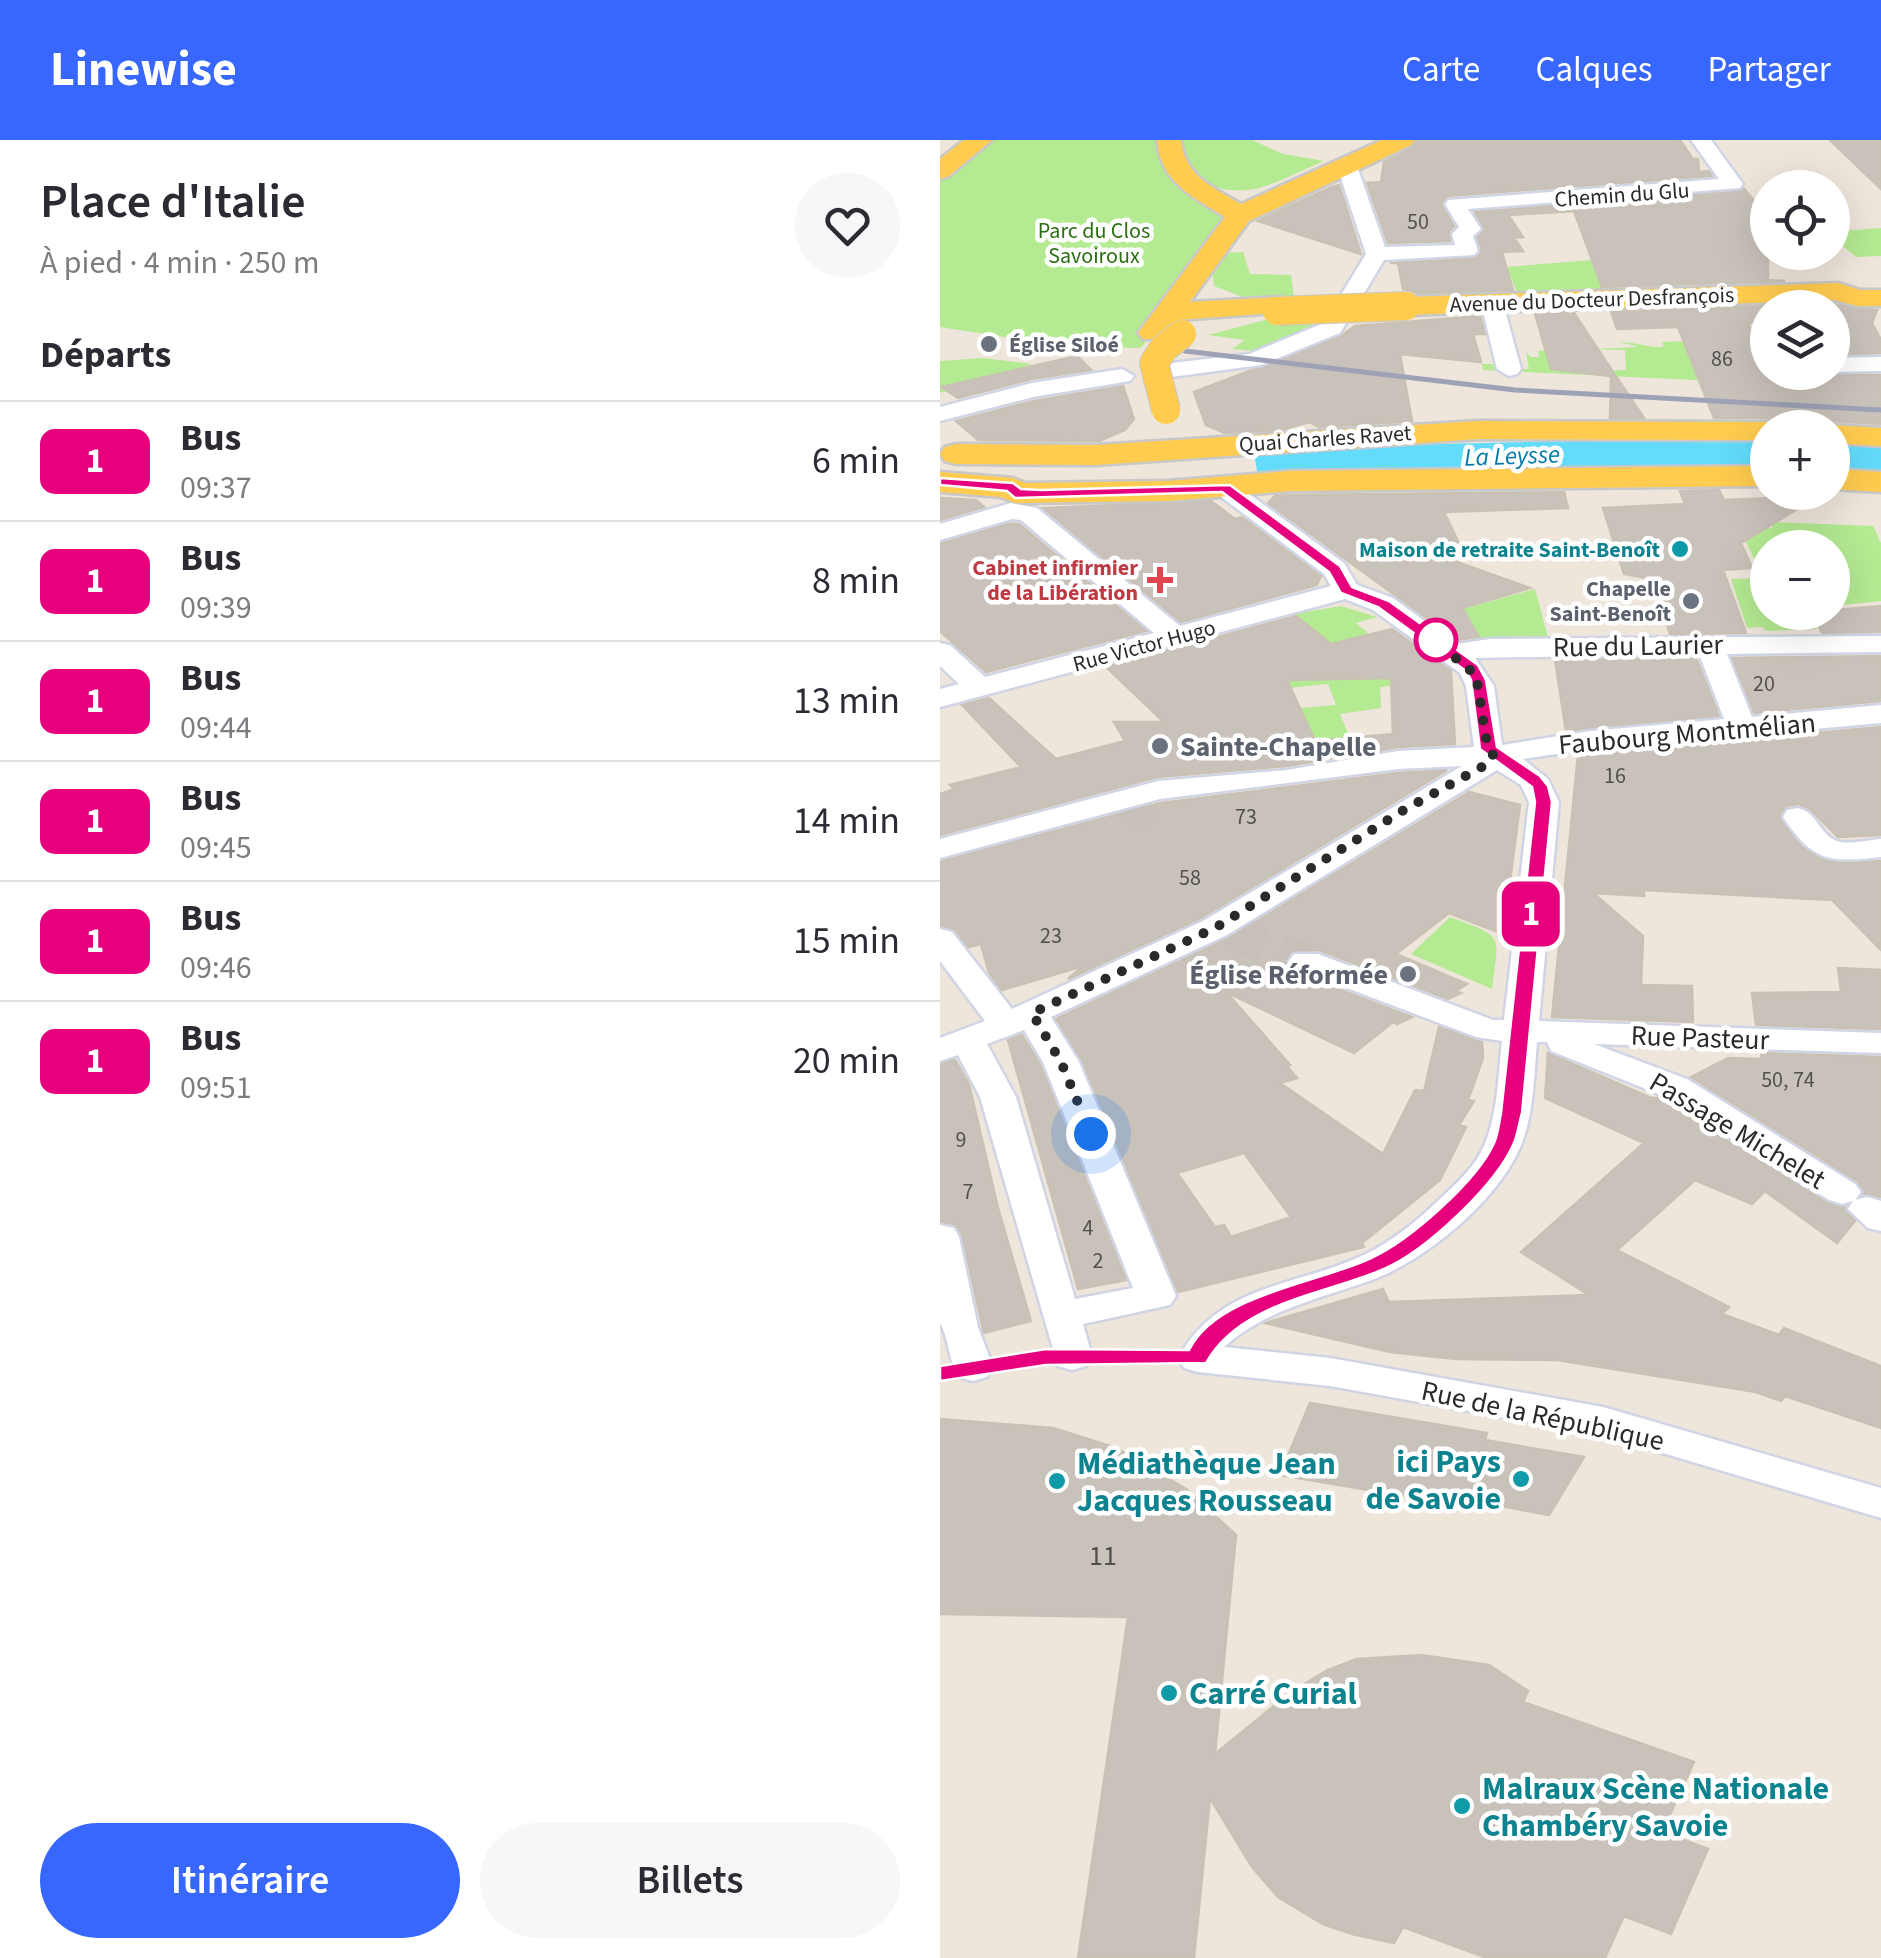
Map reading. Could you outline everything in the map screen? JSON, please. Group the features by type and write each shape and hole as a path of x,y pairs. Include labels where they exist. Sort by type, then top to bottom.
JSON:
{"main road":[{"path":"940,171 980,140"},
{"path":"1168,140 1168,160 1182,178 1240,215"},
{"path":"1168,491 1140,469 1149,426 1154,363 1240,215 1402,140"},
{"name":"Avenue du Docteur Desfrançois","path":"1185,307 1406,306 1838,291 1857,298 1881,295"},
{"name":"Avenue du Docteur Desfrançois","path":"1185,307 1224,298 1278,308"},
{"name":"Quai Charles Ravet","path":"940,452 1096,456 1149,426 1183,447 1478,430 1750,431"},
{"path":"1850,435 1881,437"},
{"path":"1183,447 1225,488"},
{"path":"940,482 1013,488 1015,494 1168,491 1290,481 1750,476"},
{"path":"1850,480 1881,482"}],"street":[{"name":"Chemin du Glu","path":"1375,246 1467,251 1462,234 1471,229 1455,204 1734,184 1701,140"},
{"path":"1171,370 1253,360 1332,328 1375,246 1347,166"},
{"path":"1492,302 1509,370"},
{"path":"1850,365 1881,364"},
{"path":"940,414 1032,390 1122,376"},
{"path":"1225,488 1335,570 1347,590 1383,604 1455,653 1478,680 1487,744 1493,755 1534,780 1543,793 1520,1030 1488,1030 1306,961"},
{"path":"940,532 1011,511 1032,515 1176,637"},
{"name":"Rue Victor Hugo","path":"940,698 1347,590"},
{"path":"1708,644 1742,728"},
{"name":"Rue du Laurier","path":"1455,653 1490,647 1881,644"},
{"path":"940,652 980,688"},
{"name":"Faubourg Montmélian","path":"940,850 1194,784 1289,776 1398,760 1493,755 1595,740 1881,714"},
{"path":"1072,1356 998,1097 954,1046 1222,930 1404,810 1485,765 1493,755"},
{"path":"1798,817 1815,842 1831,852 1881,848"},
{"path":"940,939 1061,1062 1156,1296 1061,1314"},
{"name":"Rue Pasteur","path":"1520,1030 1881,1044"},
{"name":"Passage Michelet","path":"1520,1030 1603,1056 1674,1087 1863,1207"},
{"name":"Rue de la République","path":"1520,1030 1508,1129 1483,1177 1406,1248 1378,1264 1247,1311 1217,1329 1198,1358 1330,1372 1603,1421 1881,1503"},
{"path":"940,1236 959,1332"}],"green space":[{"name":"Parc du Clos Savoiroux","path":"980,140 1169,140 1168,160 1240,215 1141,348 1108,347 1111,349 1092,351 940,327 940,171"},
{"path":"1177,140 1252,140 1283,154 1324,161 1272,184 1227,190 1189,177"},
{"path":"1881,228 1881,256 1856,257 1850,252 1850,230"},
{"path":"1243,252 1250,274 1291,275 1294,298 1253,301 1214,286 1212,270 1225,253"},
{"path":"1592,260 1603,290 1517,293 1507,267"},
{"path":"1273,318 1330,322 1256,351 1232,349 1245,340 1208,335"},
{"path":"1719,340 1750,359 1750,383 1483,370 1482,364 1529,369 1526,352 1539,357 1538,351 1546,350 1595,371 1626,370 1625,350 1589,349 1639,347 1619,342 1664,347 1662,342"},
{"path":"982,358 1032,364 966,386 961,382 947,386 947,391 940,393 940,361"},
{"path":"1772,522 1873,526 1881,543 1881,601 1850,604 1850,530 1751,530 1772,528"},
{"path":"1750,530 1750,550 1741,531"},
{"path":"1750,578 1750,628 1747,628 1731,579"},
{"path":"1535,589 1548,637 1460,639 1430,618"},
{"path":"1341,606 1377,617 1356,623 1370,635 1326,655 1319,635 1293,614"},
{"path":"1195,641 1226,668 1279,680 1391,678 1392,686 1380,687 1381,708 1340,714 1350,738 1318,751 1300,708 1336,705 1328,684 1145,703 1193,669 1170,648"},
{"path":"1450,917 1481,929 1494,940 1492,989 1411,954"}],"water":[{"name":"La Leysse","path":"1610,440 1750,442 1750,467 1258,476 1254,453"},
{"path":"1850,446 1881,447 1881,473 1850,471"}],"building":[{"path":"1418,140 1680,140 1693,159 1698,159 1699,172 1709,171 1712,176 1448,196 1441,204 1454,226 1449,231 1450,241 1388,243 1367,183 1381,182 1384,162 1413,148"},
{"path":"1830,140 1881,140 1881,189"},
{"path":"1339,185 1361,254 1258,221 1332,187"},
{"path":"1744,189 1750,196 1750,270 1768,270 1768,280 1785,281 1602,287 1574,211 1508,215 1523,237 1514,238 1523,251 1502,252 1513,290 1417,293 1403,289 1398,263 1390,263 1477,258 1482,250 1477,237 1485,230 1475,212"},
{"path":"1850,306 1877,310 1872,323 1881,340 1881,353 1850,354"},
{"path":"1750,307 1750,390 1850,390 1850,374 1881,375 1881,424 1850,422 1850,410 1750,410 1750,418 1714,418 1678,327 1617,329 1611,312"},
{"path":"1574,313 1644,418 1610,418 1611,376 1551,369 1535,314"},
{"path":"1480,316 1485,334 1473,334 1481,362 1400,354 1412,421 1319,427 1309,422 1281,430 1225,433 1206,425 1194,392 1341,336 1355,326"},
{"path":"1077,356 1091,370 1031,379 958,398 941,387"},
{"path":"1123,386 1134,419 1125,430 1099,441 978,440 956,421 1034,401"},
{"name":"Maison de retraite Saint-Benoît","path":"1719,490 1724,500 1750,499 1750,510 1796,510 1763,530 1750,530 1750,538 1741,543 1750,568 1723,570 1746,633 1670,634 1652,579 1624,574 1603,508 1685,504 1680,491"},
{"path":"1564,492 1568,508 1444,512 1464,554 1451,560 1530,588 1462,608 1479,637 1457,640 1268,503 1275,496 1290,495"},
{"path":"940,498 976,500 984,507 940,520"},
{"path":"1211,501 1235,519 1242,517 1321,576 1317,585 1181,622 1043,508"},
{"path":"1019,524 1146,631 986,672 940,631 940,543"},
{"path":"1881,606 1881,632 1822,633 1821,630 1850,630 1850,609"},
{"path":"1296,616 1331,644 1392,629 1451,671 1455,744 1398,747 1287,766 1157,777 940,835 940,794 954,789 950,785 1021,767 962,705 989,698 1056,759 1125,741 1114,722 1164,722 1106,667","holes":["1391,678 1393,734 1315,741 1287,680"]},
{"path":"1881,656 1881,701 1754,713 1732,658"},
{"path":"1696,658 1719,716 1566,731 1555,660"},
{"path":"1881,727 1881,835 1838,837 1812,811 1799,804 1786,806 1780,815 1801,846 1822,859 1848,863 1881,861 1881,950 1832,900 1644,890 1644,896 1593,893 1643,936 1641,985 1692,986 1693,1022 1552,1017 1578,755"},
{"path":"1447,770 1201,918 1068,979 1083,966 1002,990 989,973 981,944 968,947 955,930 940,926 940,861 1161,803"},
{"path":"1469,792 1520,805 1503,934 1449,913 1396,954 1467,984 1456,991 1461,993 1448,999 1319,950 1291,952 1285,961 1293,972 1412,1017 1393,1022 1354,1053 1226,992 1290,1065 1287,1066 1297,1078 1280,1083 1383,1154 1415,1090 1424,1091 1439,1027 1482,1042 1483,1058 1468,1100 1474,1101 1459,1125 1466,1127 1440,1180 1362,1243 1364,1247 1178,1292 1082,1061 1056,1019 1229,938","holes":["1244,1153 1291,1217 1231,1237 1224,1225 1215,1227 1177,1173"]},
{"path":"1838,968 1881,970 1881,1029 1756,1025 1752,993 1841,992"},
{"path":"1022,1035 1040,1064 1126,1280 1078,1289 1008,1040"},
{"path":"1548,1053 1651,1098 1659,1098 1827,1203 1845,1207 1855,1221 1837,1243 1765,1191 1752,1204 1695,1180 1617,1250 1729,1307 1722,1314 1779,1335 1784,1328 1881,1366 1881,1428 1785,1396 1781,1401 1756,1392 1557,1360 1456,1359 1390,1352 1265,1323 1383,1289 1389,1302 1589,1295 1521,1252 1644,1143 1545,1098"},
{"path":"1761,1053 1881,1057 1881,1197 1864,1194 1857,1181 1691,1077 1728,1058 1762,1059"},
{"path":"955,1060 969,1084 998,1208 1031,1321 984,1333 962,1235 955,1224 940,1222 940,1064"},
{"path":"1310,1403 1487,1433 1485,1440 1584,1457 1549,1515 1465,1499 1463,1506 1280,1475"},
{"path":"940,1419 1053,1428 1116,1448 1186,1489 1236,1535 1215,1754 1291,1692 1328,1670 1357,1659 1421,1655 1489,1665 1528,1691 1523,1702 1694,1762 1662,1832 1708,1849 1671,1934 1624,1916 1605,1958 1487,1958 1403,1927 1394,1943 1352,1934 1323,1924 1278,1897 1252,1867 1210,1798 1194,1958 1078,1958 1128,1617 940,1614"}],"tunnel":[{"path":"1131,801 1150,833"},
{"path":"1230,933 1306,961"}],"railway":[{"path":"1185,351 1515,390 1881,410"}],"bus line":[{"name":"1","path":"940,482 1013,488 1015,494 1225,488 1335,570 1347,590 1383,604 1472,668 1478,680 1489,749 1534,780 1544,802 1512,1113 1504,1142 1483,1177 1406,1248 1378,1264 1247,1311 1217,1329 1198,1358 1046,1357 940,1374"}],"place":[{"name":"Église Siloé","path":"989,344"},
{"name":"Maison de retraite Saint-Benoît","path":"1680,549"},
{"name":"Cabinet infirmier de la Libération","path":"1160,580"},
{"name":"Chapelle Saint-Benoît","path":"1691,601"},
{"name":"Sainte-Chapelle","path":"1160,746"},
{"name":"Église Réformée","path":"1408,974"},
{"name":"ici Pays de Savoie","path":"1521,1479"},
{"name":"Médiathèque Jean Jacques Rousseau","path":"1057,1481"},
{"name":"Carré Curial","path":"1169,1693"},
{"name":"Malraux Scène Nationale Chambéry Savoie","path":"1462,1806"}],"route":[{"path":"1091,1134 1061,1062 1032,1013 1215,928 1404,810 1489,763 1493,755 1487,744 1476,675 1455,653 1429,636 1436,640"}]}
